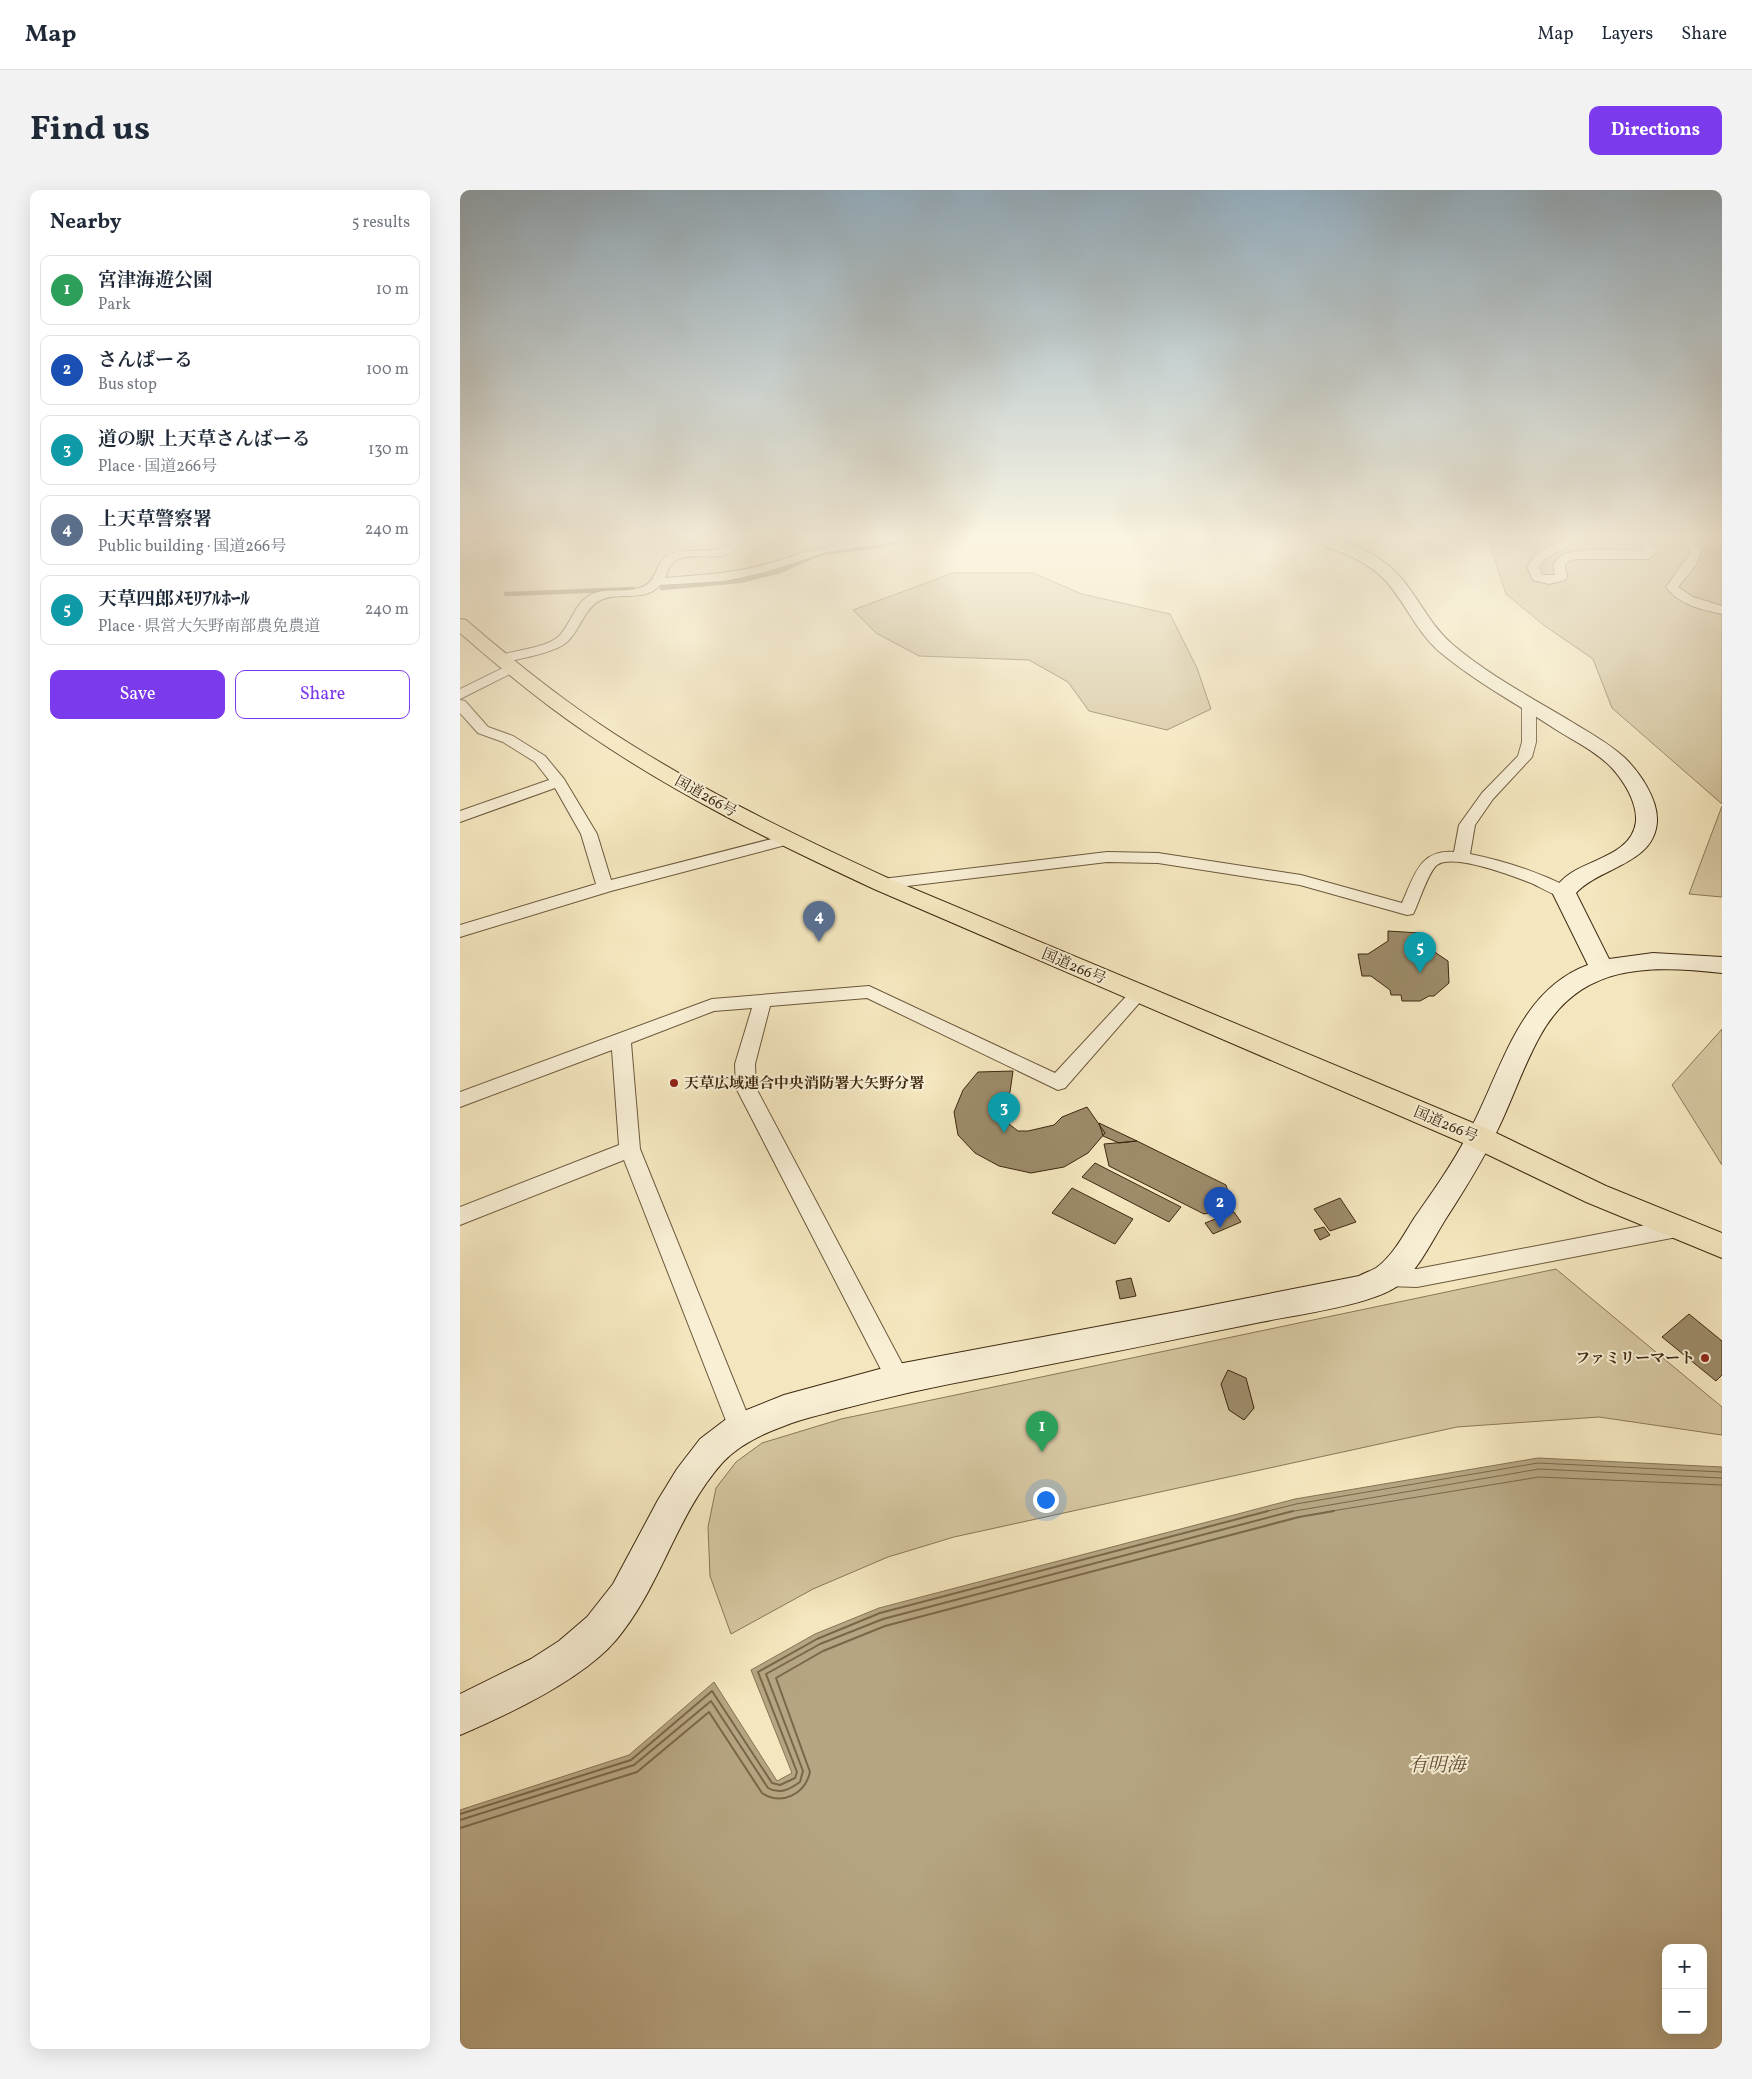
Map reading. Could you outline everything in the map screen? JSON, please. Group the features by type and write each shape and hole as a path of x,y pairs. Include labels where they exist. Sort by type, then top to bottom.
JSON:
{"highway":[{"name":"国道266号","path":"461,625 506,663 591,727 647,763 786,840 882,884 1480,1138 1596,1194 1722,1246"}],"street":[{"path":"460,695 506,663 561,641 573,625"},
{"path":"1424,625 1429,633 1470,665 1592,743 1618,763 1634,782 1644,803 1647,824 1640,841 1626,854 1577,879 1564,892"},
{"path":"460,704 483,730 508,739 540,759 559,782 589,834 605,887"},
{"path":"1462,857 1467,825 1486,796 1525,757 1529,742 1529,704"},
{"path":"460,817 486,806 559,782"},
{"path":"460,931 605,887 786,840"},
{"path":"882,884 1107,857 1158,858 1301,880 1407,910 1430,862 1447,856 1462,857 1523,874 1564,892 1602,970"},
{"path":"460,1715 546,1673 600,1630 626,1597 688,1481 712,1450 741,1428 784,1410 898,1379 1354,1290 1387,1277 1403,1260 1480,1138 1529,1034 1549,1003 1577,980 1602,970 1637,962 1662,961 1722,965"},
{"path":"460,1100 712,1005 869,992 1058,1083 1139,994"},
{"path":"763,1000 745,1064 746,1088 898,1379"},
{"path":"621,1040 630,1149 741,1428"},
{"path":"460,1216 630,1149"},
{"path":"1387,1277 1417,1278 1677,1228"}],"shaded area":[{"path":"868,625 1175,625 1197,668 1211,709 1167,730 1089,711 1068,682 1029,660 919,656 876,633"},
{"path":"1543,625 1722,625 1722,804 1612,708 1593,659"},
{"path":"1722,806 1722,897 1689,894"},
{"path":"1722,1029 1722,1165 1672,1085"},
{"path":"1556,1269 1722,1407 1722,1435 1599,1417 1457,1427 954,1537 888,1557 813,1589 731,1634 710,1576 708,1527 716,1488 736,1462 762,1443 841,1419"}],"water":[{"name":"有明海","path":"1538,1458 1722,1467 1722,2049 460,2049 460,1810 629,1755 714,1682 777,1781 792,1773 751,1670 815,1634 879,1608 1295,1499"}],"building":[{"path":"1388,931 1420,933 1421,943 1448,961 1449,983 1434,996 1429,996 1420,1001 1402,1001 1401,995 1391,995 1390,990 1371,976 1362,976 1358,954 1368,954 1388,941"},
{"path":"1013,1071 1010,1092 1004,1099 1011,1104 1005,1114 1009,1124 1018,1131 1028,1131 1054,1125 1062,1117 1087,1107 1105,1133 1088,1153 1064,1167 1031,1173 999,1166 975,1153 958,1135 954,1112 963,1090 978,1072"},
{"path":"1099,1123 1137,1141 1119,1143 1103,1136"},
{"path":"1137,1141 1226,1185 1233,1208 1204,1214 1109,1166 1104,1144"},
{"path":"1095,1163 1181,1207 1169,1222 1082,1177"},
{"path":"1072,1188 1133,1219 1115,1244 1052,1213"},
{"path":"1340,1198 1356,1222 1330,1231 1314,1209"},
{"path":"1234,1212 1241,1222 1213,1234 1205,1223"},
{"path":"1324,1227 1330,1235 1320,1240 1314,1230"},
{"path":"1131,1278 1136,1296 1120,1299 1116,1281"},
{"name":"ファミリーマート","path":"1689,1314 1722,1341 1722,1375 1716,1381 1662,1337"},
{"path":"1228,1370 1246,1378 1254,1408 1244,1420 1229,1410 1221,1384"}],"place":[{"name":"上天草警察署","path":"819,942"},
{"name":"天草四郎ﾒﾓﾘｱﾙﾎｰﾙ","path":"1420,973"},
{"name":"天草広域連合中央消防署大矢野分署","path":"674,1083"},
{"name":"道の駅 上天草さんばーる","path":"1004,1133"},
{"name":"さんぱーる","path":"1220,1228"},
{"name":"ファミリーマート","path":"1705,1358"},
{"name":"宮津海遊公園","path":"1042,1452"}]}
